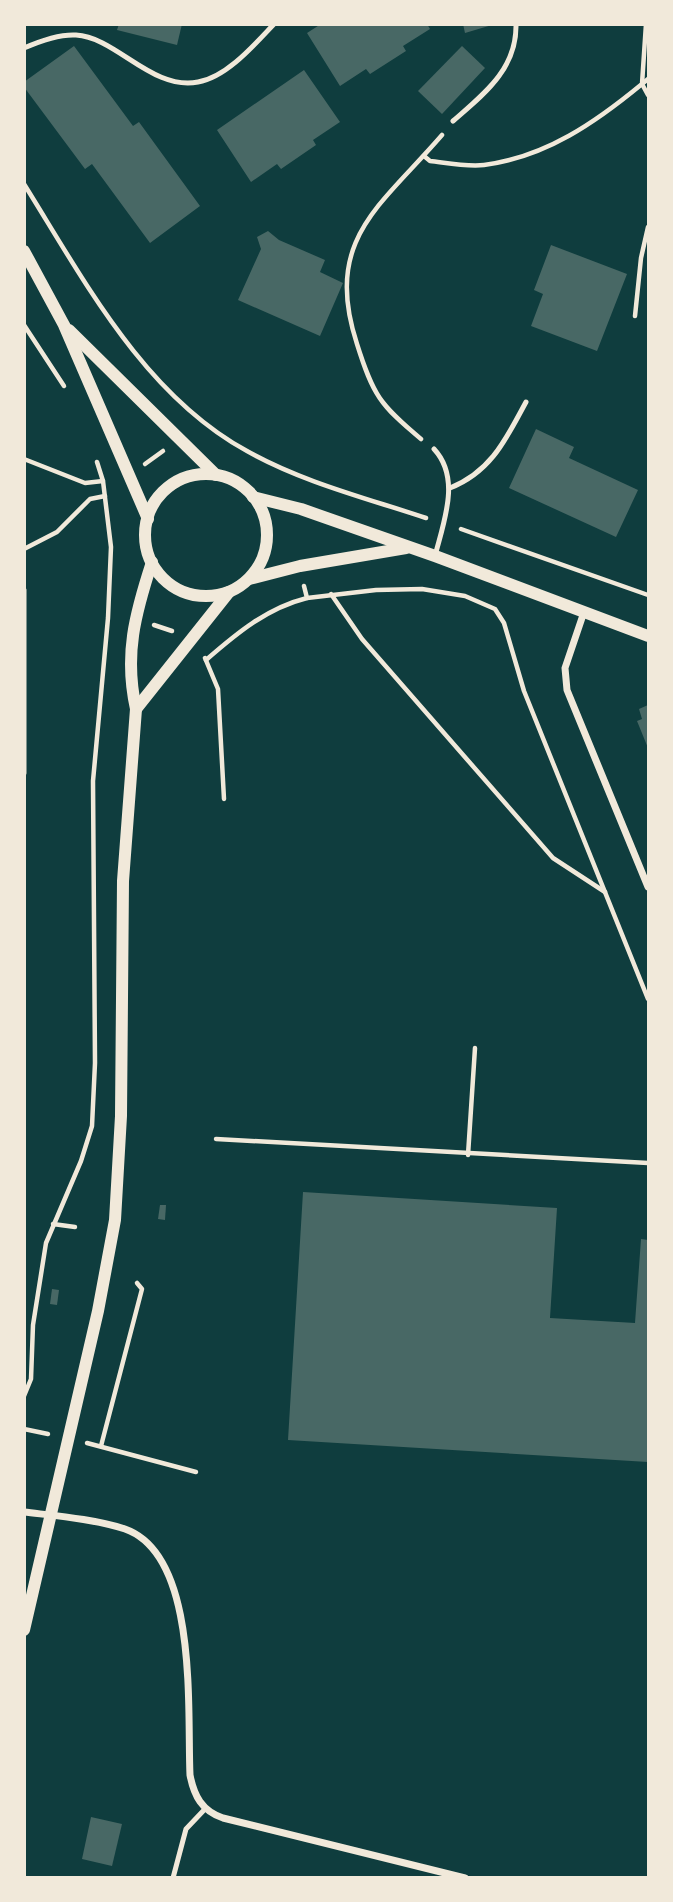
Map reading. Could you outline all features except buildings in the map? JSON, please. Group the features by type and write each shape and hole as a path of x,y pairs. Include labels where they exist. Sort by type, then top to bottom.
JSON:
{"street":[{"path":"24,251 64,325 148,519"},
{"path":"64,325 216,475 236,483 253,496 301,509 435,556 649,636"},
{"path":"216,475 194,476 173,484 157,499 148,519 146,541 152,562 166,580 185,592 207,596 229,591"},
{"path":"248,579 261,560 267,538 264,516 253,496"},
{"path":"136,709 155,689 189,639 229,591 248,579 300,566 409,547"},
{"path":"24,1630 115,1220 121,1115 123,881 136,709 130,682 133,622 152,562"},
{"path":"584,612 565,668 567,690 649,887"},
{"path":"24,1512 126,1530 155,1550 175,1587 182,1615 190,1775 193,1791 205,1809 223,1818 465,1878"}],"lane":[{"path":"24,48 62,35 79,35 152,73 180,83 201,82 250,49 274,24"},
{"path":"453,121 493,86 509,62 516,37 516,24"},
{"path":"450,488 482,471 501,449 526,402"},
{"path":"433,449 444,460 450,488 435,556"},
{"path":"24,590 24,774"},
{"path":"173,1878 186,1829 205,1809"}],"path":[{"path":"646,24 642,84 649,95"},
{"path":"424,156 430,161 483,165 533,153 580,130 649,79"},
{"path":"433,449 387,411 371,388 348,317 344,292 346,266 358,238 391,187 424,156 453,121"},
{"path":"24,184 74,265 152,373 198,416 244,450 274,465 649,595"},
{"path":"635,316 641,258 649,227"},
{"path":"24,325 67,391"},
{"path":"24,459 85,483 102,479 150,462 198,416"},
{"path":"24,1395 31,1380 33,1325 46,1243 81,1161 92,1126 95,1063 93,780 108,618 111,547 102,479 94,453"},
{"path":"24,550 57,532 90,499 105,496"},
{"path":"307,598 331,594 422,589 465,596 495,609 504,623 524,691 649,999"},
{"path":"331,594 362,639 553,858 606,893"},
{"path":"108,618 158,625 189,639 206,660 218,689 224,799"},
{"path":"468,1154 475,1048"},
{"path":"216,1139 649,1163"},
{"path":"53,1224 75,1227"},
{"path":"101,1446 142,1289 137,1283"},
{"path":"24,1429 101,1446 196,1472"}]}
